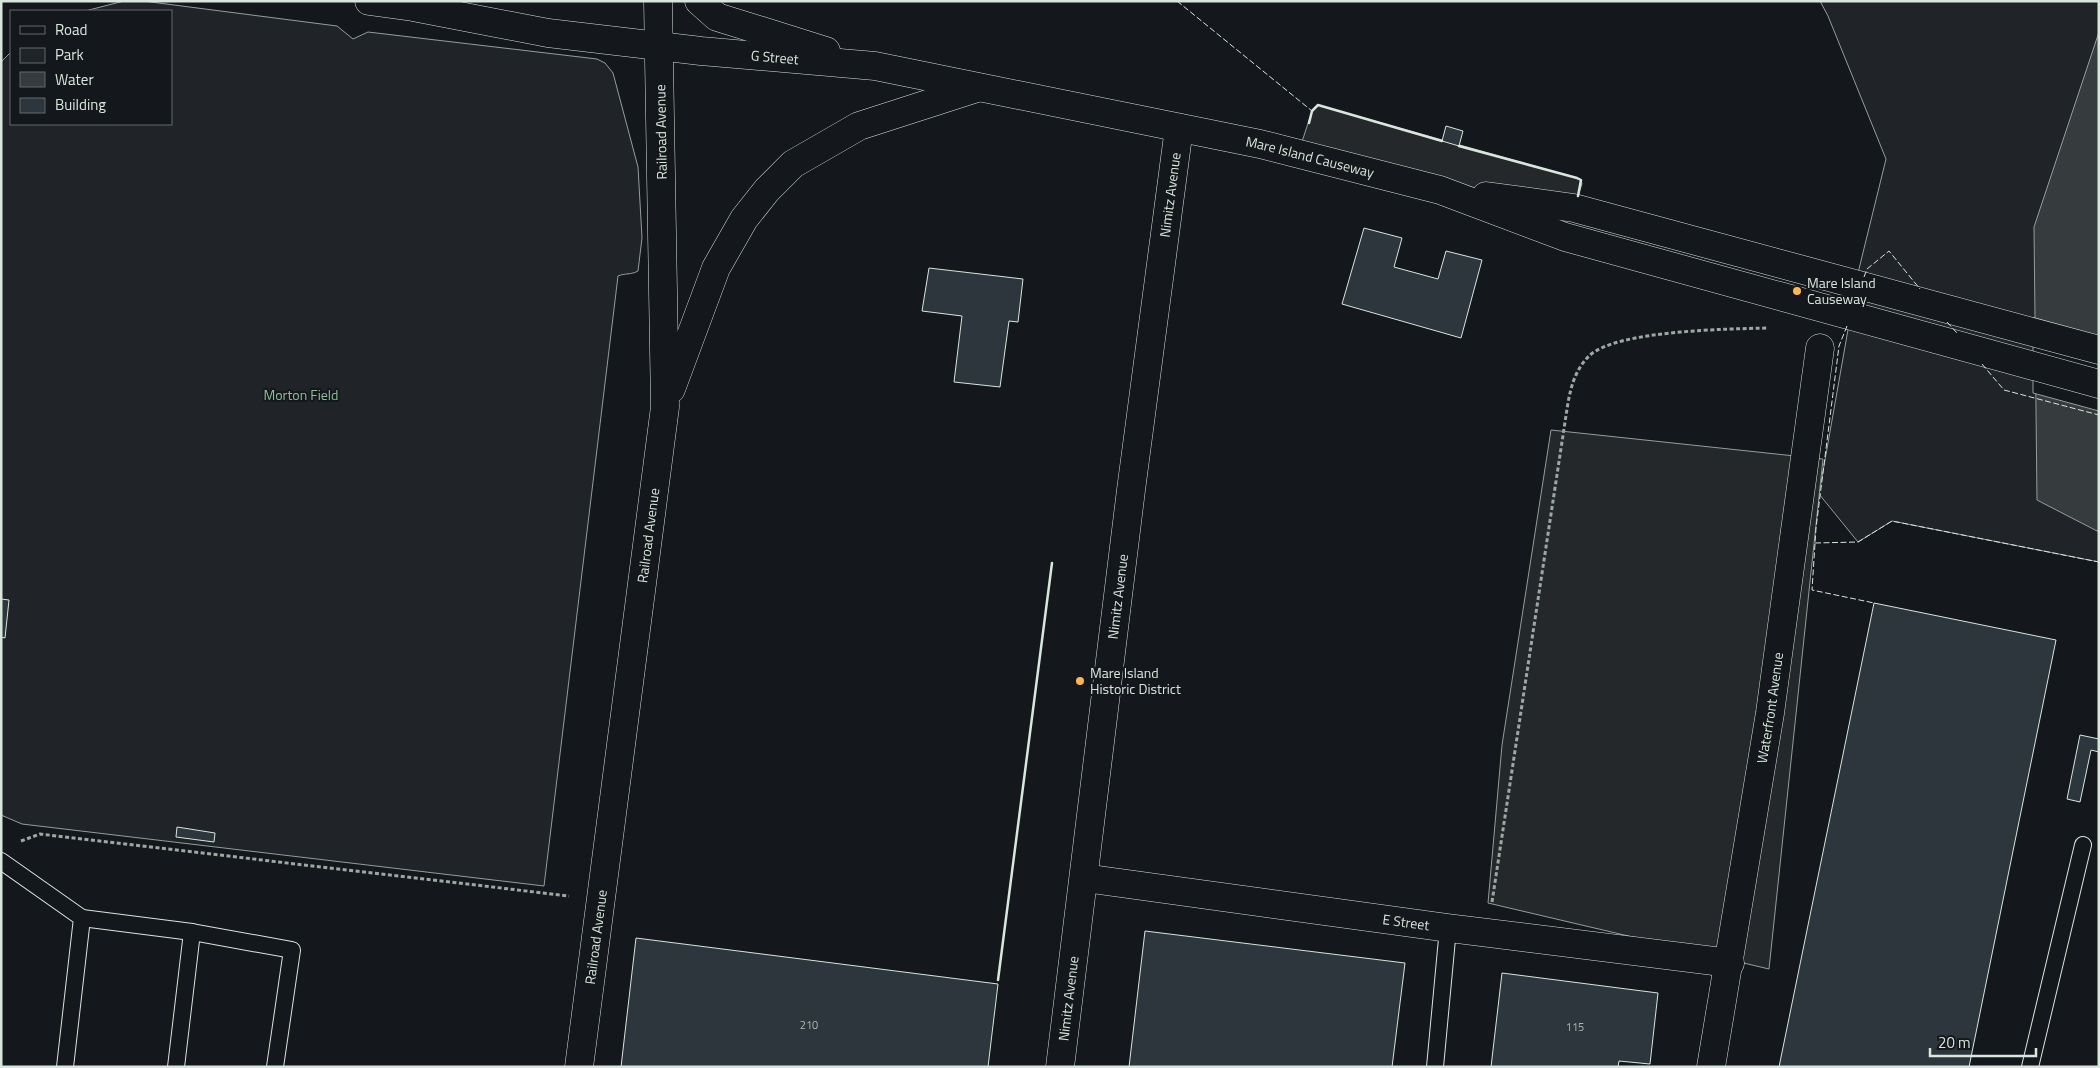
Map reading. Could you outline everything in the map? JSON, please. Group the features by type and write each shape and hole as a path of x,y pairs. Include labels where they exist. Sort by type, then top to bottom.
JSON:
{"street":[{"name":"G Street","path":"369,1 413,7 548,33 701,51 875,66 1179,128"},
{"name":"Railroad Avenue","path":"579,1067 665,407 658,1"},
{"path":"699,1 717,17 875,66"},
{"path":"665,407 716,268 744,219 767,190 793,164 859,126 980,87"},
{"name":"Mare Island Causeway","path":"1179,128 1260,144 1440,190 1566,237 2099,384"},
{"name":"Nimitz Avenue","path":"1060,1067 1130,499 1179,128"},
{"name":"Mare Island Causeway","path":"1440,190 1574,208 2099,350"},
{"name":"Waterfront Avenue","path":"1711,1067 1730,963 1772,703 1820,348"},
{"name":"E Street","path":"1084,878 1448,928 1730,963"}],"lane":[{"path":"2030,1067 2083,844"},
{"path":"1,862 82,918 192,932 292,950 275,1067"},
{"path":"65,1067 82,918"},
{"path":"1435,1067 1448,928"},
{"path":"176,1067 192,932"}],"path":[{"path":"1487,933 1571,388 1578,370 1589,356 1604,346 1639,337 1734,329 1772,328"},
{"path":"17,842 40,834 601,900"}],"green space":[{"name":"Morton Field","path":"124,1 143,1 337,26 353,39 368,32 597,59 605,63 613,73 638,167 642,238 638,271 618,276 544,886 22,824 1,815 1,62 10,53 10,125 172,125 172,10 89,10"},
{"path":"1820,1 2099,1 2099,562 1892,521 1858,542 1819,494 1858,273 1886,159 1828,16"}],"shaded area":[{"path":"1318,105 1577,178 1581,180 1582,184 1574,208 1298,154 1312,111"},
{"path":"1551,430 1823,459 1769,969 1488,903 1502,745"}],"water":[{"path":"2099,32 2099,532 2037,500 2034,227"}],"pier":[{"path":"2033,320 2099,338 2099,411 2033,393"}],"building":[{"path":"1446,126 1463,131 1459,146 1442,141"},
{"path":"1364,228 1402,238 1394,267 1438,279 1446,251 1482,260 1461,338 1342,304"},
{"path":"929,268 1023,279 1018,322 1009,321 1000,387 954,382 962,316 922,311"},
{"path":"1,599 9,600 5,638 1,637"},
{"path":"1874,603 2056,640 1969,1067 1779,1067"},
{"path":"2080,735 2099,739 2099,752 2091,750 2080,802 2067,799"},
{"path":"177,827 215,833 214,842 176,837"},
{"path":"1145,931 1405,963 1392,1067 1129,1067"},
{"path":"636,938 998,984 988,1067 621,1067"},
{"path":"1502,973 1658,993 1650,1064 1619,1061 1618,1067 1491,1067"}],"fence":[{"path":"1177,1 1312,111"},
{"path":"1864,277 1867,269 1889,251 1920,289"},
{"path":"1947,322 1957,333"},
{"path":"1847,326 1839,346 1816,528 1812,590 1874,603"},
{"path":"1982,364 2004,390 2099,415"},
{"path":"1815,543 1858,542 1892,521 2099,562"}],"wall":[{"path":"1309,123 1312,111 1318,105 1442,141"},
{"path":"1459,146 1577,178 1581,180 1578,196"},
{"path":"998,980 1052,563"}],"place":[{"name":"Mare Island Causeway","path":"1797,291"},
{"name":"Mare Island Historic District","path":"1080,681"}]}
